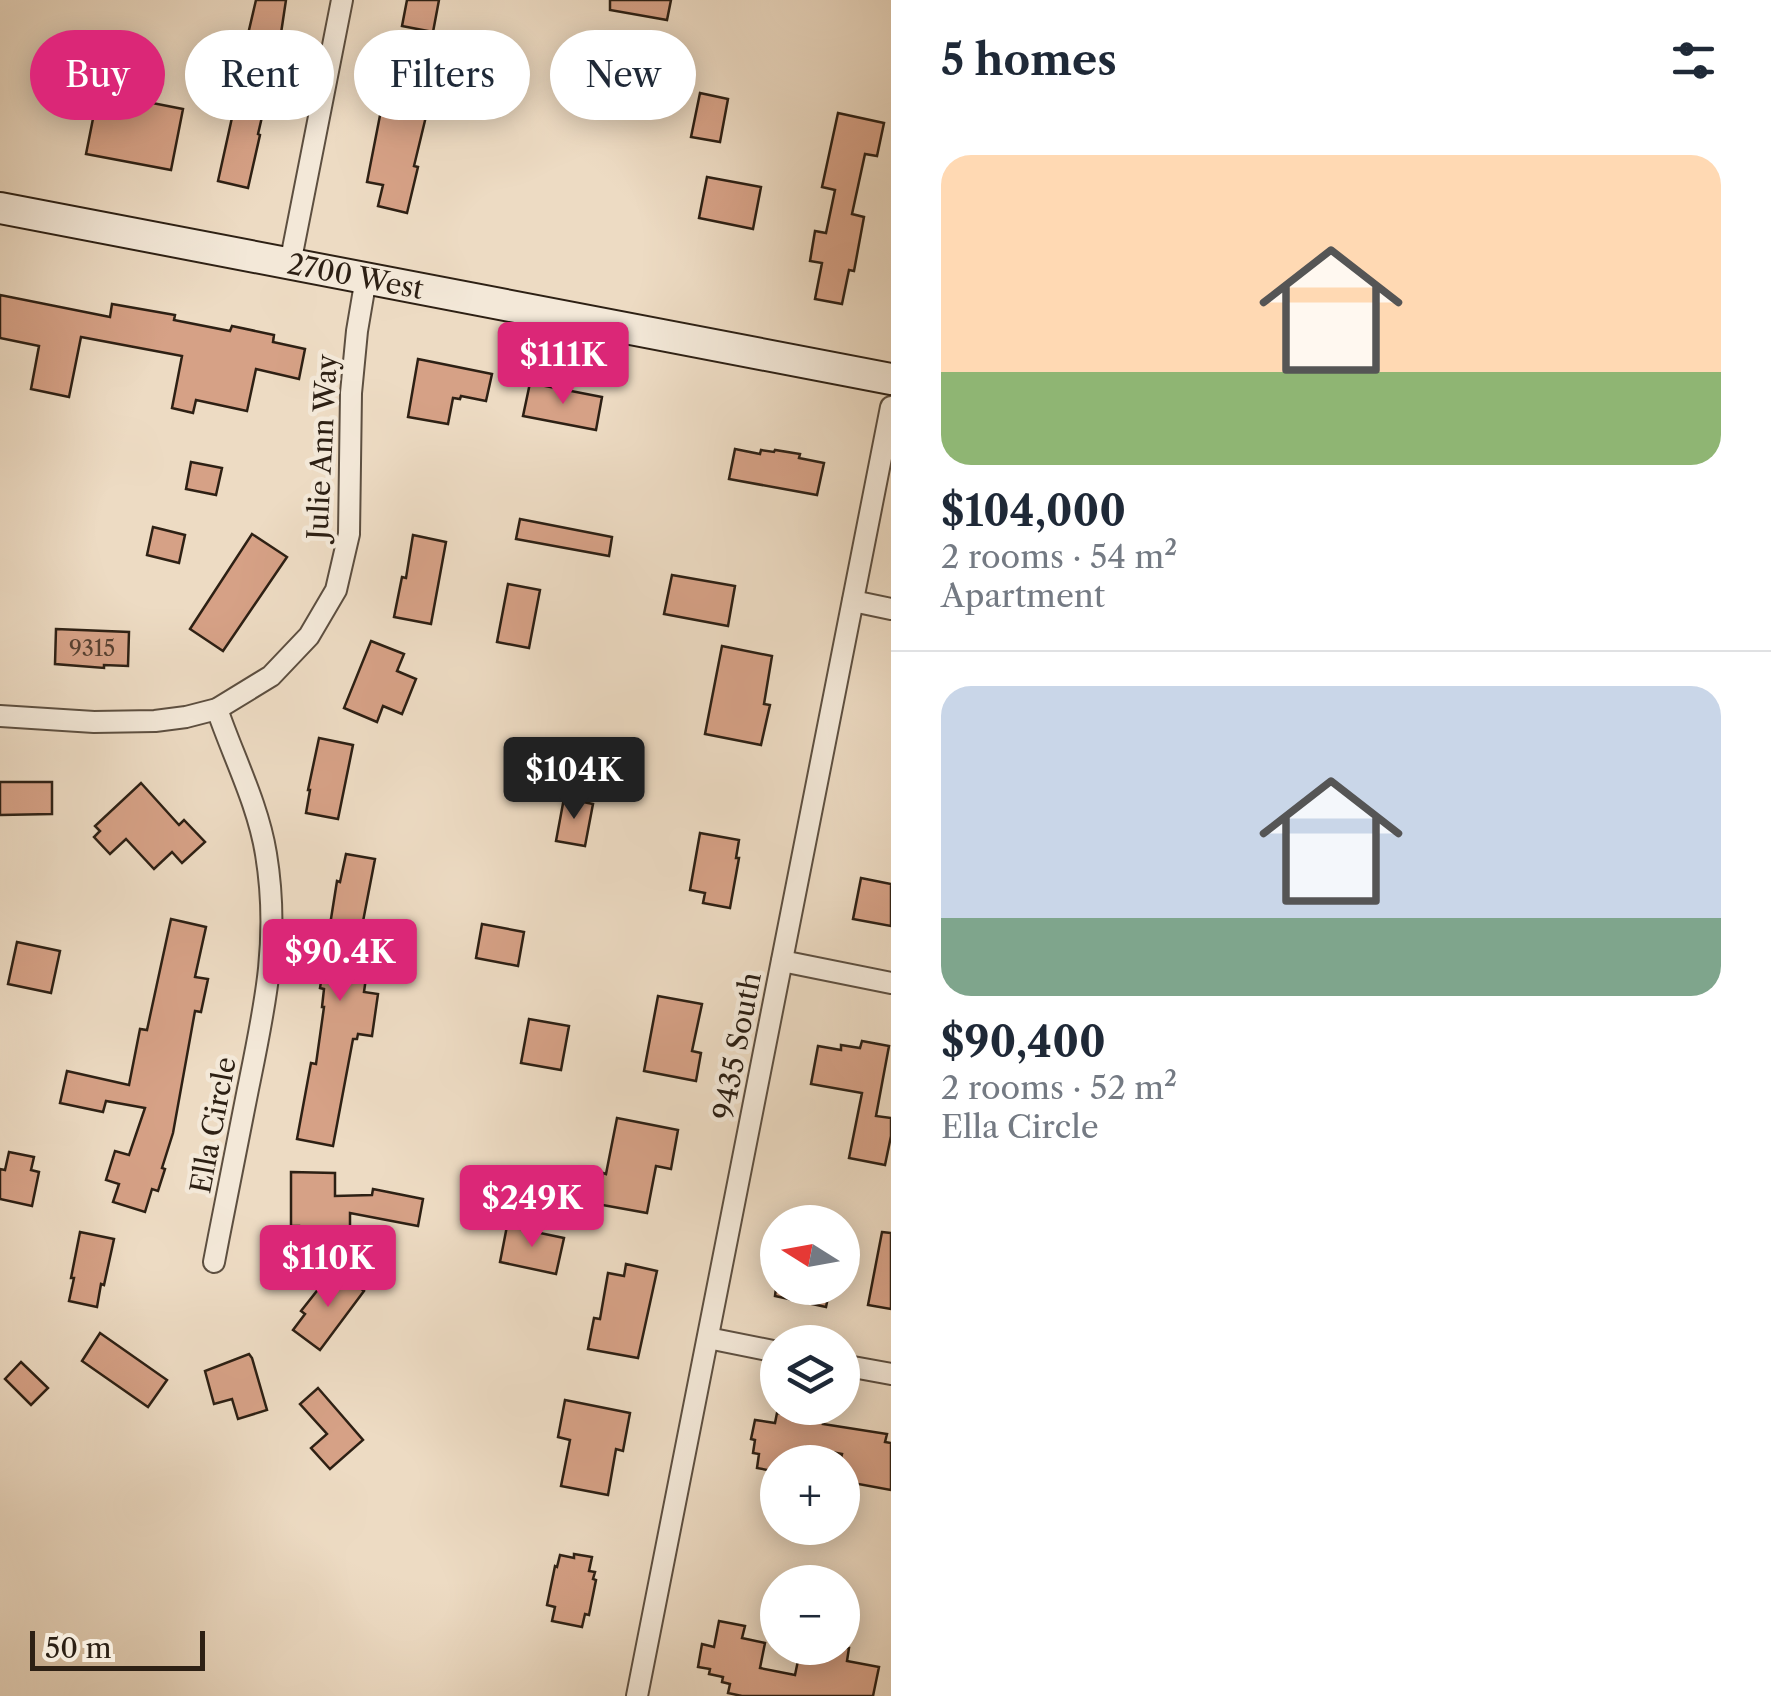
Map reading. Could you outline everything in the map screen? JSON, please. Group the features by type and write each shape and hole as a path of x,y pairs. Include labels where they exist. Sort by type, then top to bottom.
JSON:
{"main road":[{"name":"2700 West","path":"0,208 891,379"}],"street":[{"path":"290,264 342,0"},
{"name":"Julie Ann Way","path":"0,716 155,721 217,709 271,676 309,636 336,590 349,534 351,393 366,278"},
{"name":"9435 South","path":"638,1696 891,408"},
{"path":"853,601 891,609"},
{"name":"Ella Circle","path":"214,1262 262,1017 271,962 273,910 265,850 217,709"},
{"path":"782,961 891,983"},
{"path":"708,1338 760,1348"},
{"path":"860,1368 891,1374"}],"building":[{"path":"256,0 286,0 282,30 249,30"},
{"path":"407,0 439,0 433,30 402,26"},
{"path":"610,0 671,0 667,20 610,10"},
{"path":"700,93 728,99 720,142 691,137"},
{"path":"165,105 183,109 171,170 86,154 93,120 165,120"},
{"path":"838,113 884,123 877,156 865,154 852,214 864,217 854,271 849,270 842,304 815,299 822,263 810,261 815,231 826,233 835,190 822,187"},
{"path":"231,120 261,120 248,188 218,181"},
{"path":"379,120 425,120 407,213 378,206 383,185 367,182"},
{"path":"707,177 761,187 753,229 699,218"},
{"path":"0,295 110,317 112,304 175,315 174,320 230,331 232,326 274,335 273,342 305,349 299,379 256,369 247,411 196,400 193,413 172,408 182,356 81,337 69,397 31,389 39,346 0,338"},
{"path":"418,359 492,374 486,401 453,398 448,424 408,417"},
{"path":"530,383 602,397 596,430 523,416"},
{"path":"735,449 760,454 761,450 775,450 824,463 817,495 729,479"},
{"path":"191,462 222,468 216,495 186,489"},
{"path":"520,519 612,537 609,556 516,539"},
{"path":"153,527 185,535 179,563 147,555"},
{"path":"252,534 287,557 223,651 190,629"},
{"path":"413,535 446,542 431,624 394,617"},
{"path":"672,575 735,586 728,626 664,614"},
{"path":"508,584 540,590 529,648 497,642"},
{"path":"56,629 129,632 128,666 55,664"},
{"path":"371,641 404,654 397,671 416,679 402,714 383,706 377,722 344,708"},
{"path":"722,646 772,656 764,704 770,705 761,745 705,734"},
{"path":"319,738 353,745 338,819 306,813"},
{"path":"0,782 52,782 52,814 0,815"},
{"path":"141,783 179,825 184,820 205,842 182,863 172,852 154,869 126,839 110,854 94,837 100,831 95,826"},
{"path":"564,798 593,804 585,846 556,841"},
{"path":"700,833 739,840 730,908 703,903 705,893 690,890"},
{"path":"346,854 375,859 355,963 368,964 364,992 378,994 372,1036 358,1034 353,1039 333,1146 297,1139 311,1063 316,1064 324,1007 324,989 320,988 337,881 340,882"},
{"path":"861,878 891,884 891,926 853,919"},
{"path":"171,919 206,927 195,977 208,979 201,1012 195,1011 173,1133 162,1168 165,1169 158,1191 152,1189 145,1212 113,1202 119,1184 106,1180 115,1151 129,1155 145,1108 106,1101 103,1112 60,1103 67,1071 129,1085 140,1029 147,1030"},
{"path":"482,924 524,932 518,966 476,958"},
{"path":"17,942 60,951 51,993 8,984"},
{"path":"658,996 702,1004 692,1051 701,1053 696,1081 644,1071"},
{"path":"529,1019 569,1026 561,1070 521,1063"},
{"path":"862,1041 889,1046 876,1116 891,1118 885,1165 849,1158 862,1093 811,1084 818,1046 860,1048"},
{"path":"617,1118 678,1130 671,1169 656,1166 647,1213 597,1204"},
{"path":"9,1152 34,1157 31,1170 39,1172 32,1206 0,1199 0,1169 5,1170"},
{"path":"291,1172 335,1173 335,1196 372,1195 373,1189 423,1199 418,1226 350,1213 350,1245 299,1245 299,1226 291,1226"},
{"path":"507,1226 564,1238 556,1274 500,1262"},
{"path":"80,1232 114,1239 97,1307 69,1301"},
{"path":"882,1232 891,1233 891,1309 868,1305"},
{"path":"626,1264 657,1271 638,1358 588,1349 594,1318 600,1319 608,1273 624,1276"},
{"path":"337,1270 364,1291 320,1350 293,1330 305,1314 301,1311"},
{"path":"100,1333 167,1380 148,1407 82,1361"},
{"path":"249,1354 267,1410 238,1419 232,1399 214,1404 205,1371"},
{"path":"21,1362 48,1388 31,1405 5,1379"},
{"path":"318,1388 363,1440 330,1469 311,1448 327,1434 300,1404"},
{"path":"565,1400 630,1413 623,1451 616,1449 608,1495 561,1486 570,1440 558,1437"},
{"path":"755,1420 760,1421 760,1425 829,1425 887,1434 885,1442 891,1443 891,1490 860,1484 860,1445 760,1445 760,1469 757,1468 759,1454 753,1453 755,1440 751,1439"},
{"path":"574,1554 592,1557 589,1571 595,1572 596,1580 589,1615 585,1614 582,1627 552,1621 555,1607 547,1605 560,1555 574,1558"},
{"path":"719,1621 745,1626 742,1638 760,1642 760,1668 795,1675 797,1665 860,1663 879,1667 873,1696 728,1693 730,1684 722,1682 723,1677 698,1667 702,1644 714,1647"}]}
